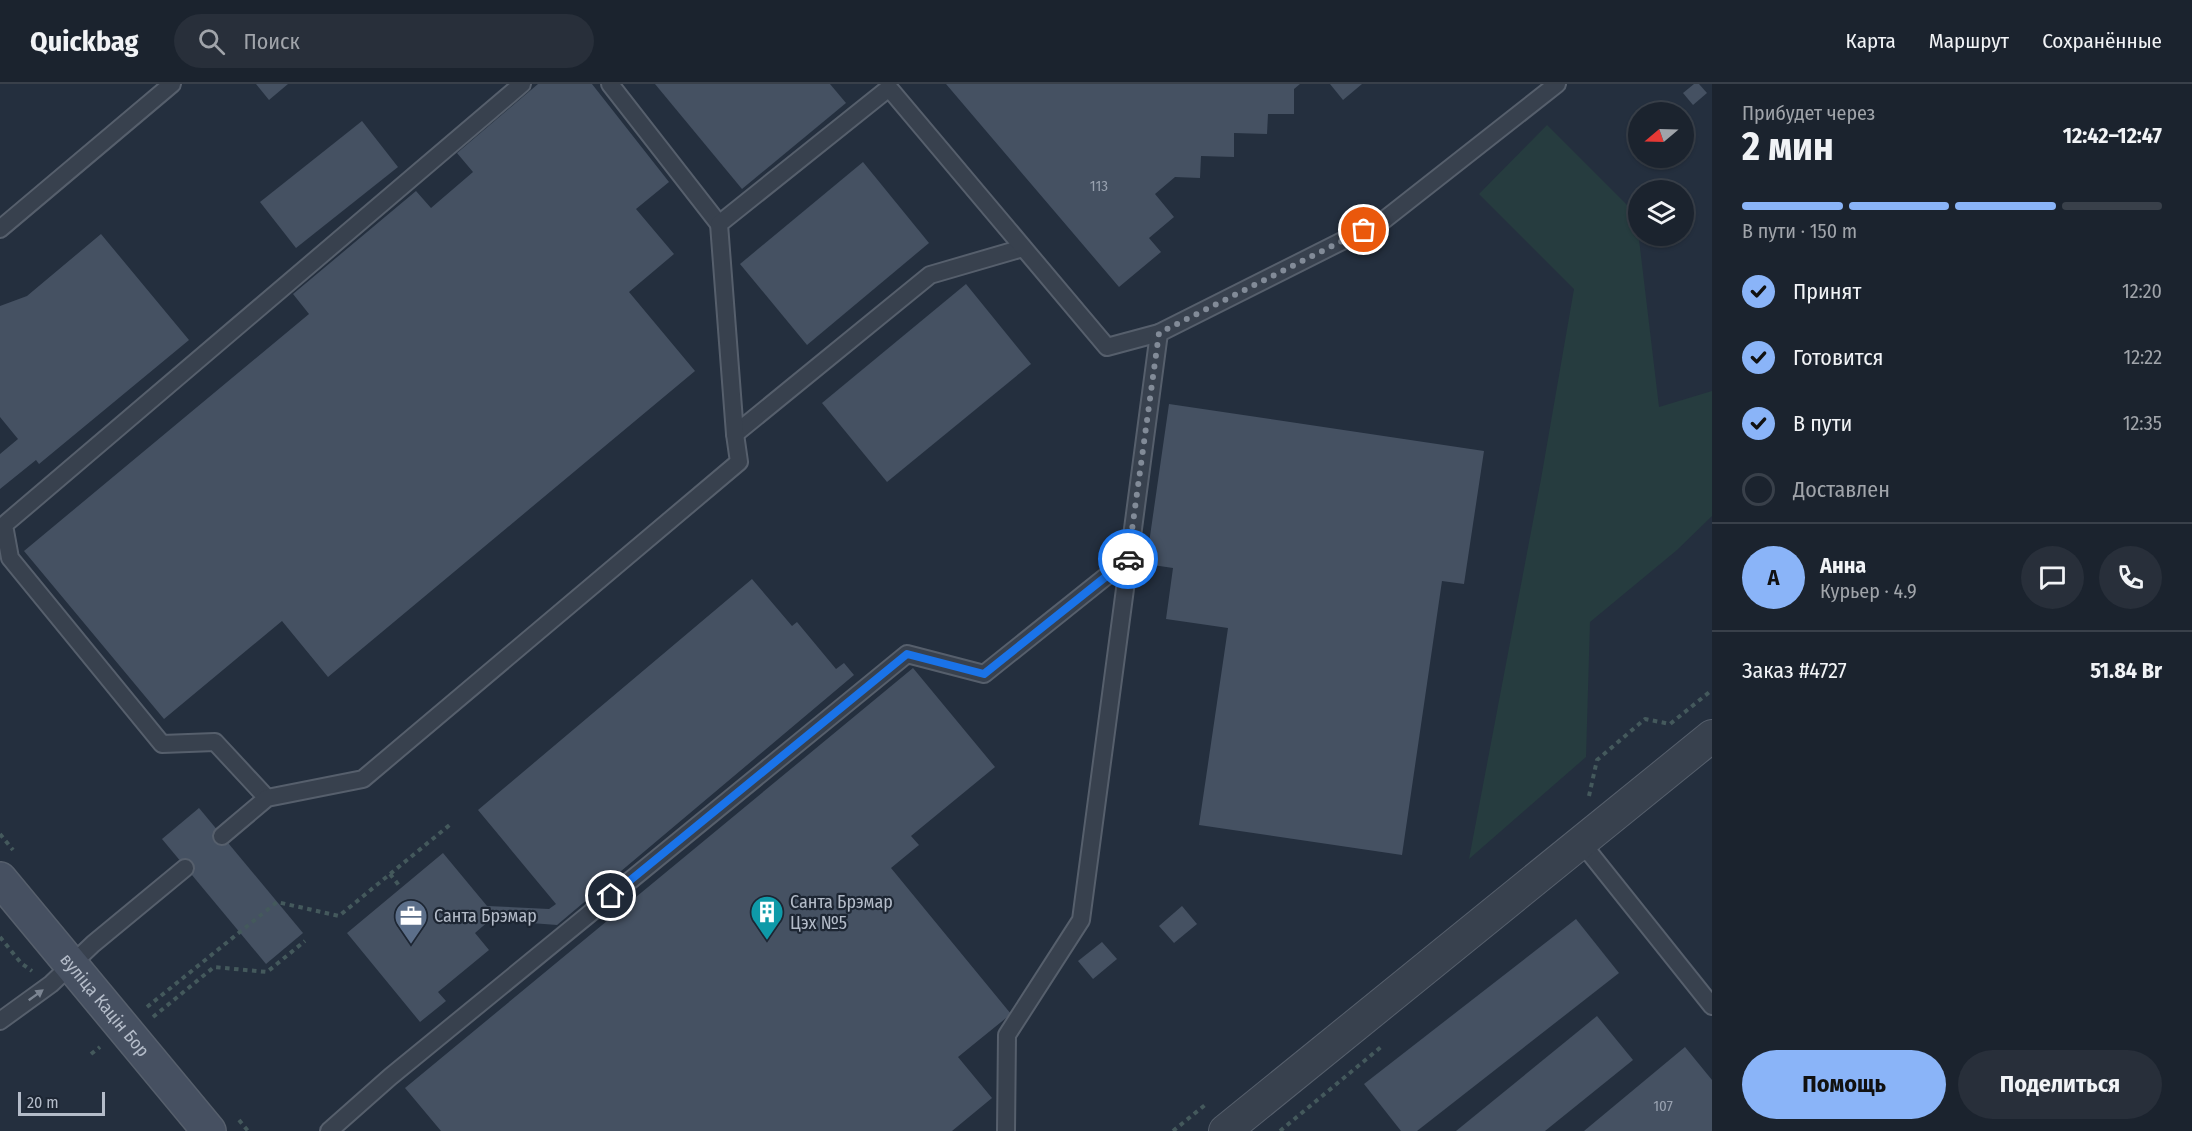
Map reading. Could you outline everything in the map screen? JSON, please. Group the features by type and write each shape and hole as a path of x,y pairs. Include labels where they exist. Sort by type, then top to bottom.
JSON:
{"main road":[{"name":"вуліца Кацін Бор","path":"0,879 209,1131"}],"street":[{"path":"1225,1131 1712,736"}],"lane":[{"path":"0,229 172,84"},
{"path":"267,798 215,742 162,744 10,558 4,525 522,84"},
{"path":"222,836 267,798 363,779 740,462 735,434 719,224 610,84"},
{"path":"719,224 888,86 1107,347 1159,333 1384,220 1557,84"},
{"path":"735,434 930,274 1023,248"},
{"path":"1004,1129 1007,1035 1080,920 1159,333"},
{"path":"329,1131 390,1077 907,654 984,674 1129,558"},
{"path":"1581,842 1712,1006"},
{"path":"0,1021 51,984 93,944 185,868"}],"path":[{"path":"1589,797 1597,760 1646,718 1670,724 1712,690"},
{"path":"126,1032 277,902 339,916 452,823"},
{"path":"390,874 401,888"},
{"path":"0,937 21,963"},
{"path":"91,1054 126,1032 214,967 267,972 305,941"},
{"path":"1173,1131 1210,1101"}],"green space":[{"path":"1547,125 1628,206 1628,246 1640,246 1659,407 1712,391 1712,516 1677,550 1590,622 1586,757 1469,859 1541,479 1574,289 1479,194"}],"building":[{"path":"256,84 288,84 269,100"},
{"path":"538,84 592,84 669,182 636,209 674,254 629,292 695,371 328,677 282,621 164,719 24,551 309,314 293,294 416,191 431,208 473,172 457,153"},
{"path":"655,84 830,84 846,103 742,189"},
{"path":"946,84 1300,84 1294,89 1294,114 1268,114 1267,134 1234,133 1234,157 1201,156 1200,178 1175,177 1155,194 1174,217 1149,238 1161,252 1119,287"},
{"path":"1330,84 1362,84 1343,100"},
{"path":"1694,84 1699,84 1707,93 1694,104 1683,93"},
{"path":"362,121 398,167 296,248 260,202"},
{"path":"863,162 929,243 807,345 740,264"},
{"path":"101,234 189,340 39,464 36,460 0,489 0,454 18,439 0,417 0,306 27,296"},
{"path":"966,284 1031,364 887,482 822,403"},
{"path":"1169,404 1484,451 1464,584 1442,581 1402,855 1199,825 1228,628 1166,619 1173,568 1146,564"},
{"path":"752,579 792,626 797,622 836,669 844,663 854,675 557,925 490,920 475,933 489,950 438,992 446,1001 420,1022 347,933 443,853 487,906 549,909 556,904 478,810"},
{"name":"Санта Брэмар Цэх №5","path":"913,668 995,767 911,836 919,845 891,868 1011,1014 958,1057 992,1098 952,1131 441,1131 405,1088"},
{"path":"199,808 303,933 266,964 162,839"},
{"path":"1182,906 1197,924 1174,943 1159,926"},
{"path":"1576,919 1619,973 1417,1131 1401,1131 1364,1084"},
{"path":"1102,942 1117,959 1093,979 1078,961"},
{"path":"1597,1016 1633,1060 1545,1131 1456,1131"},
{"path":"1685,1047 1712,1080 1712,1131 1584,1131"}],"way so far":[{"path":"1128,559 1159,333 1364,230"}],"place":[{"name":"Санта Брэмар Цэх №5","path":"767,941"},
{"name":"Санта Брэмар","path":"411,945"}],"route":[{"path":"611,896 907,654 984,674 1128,559"}]}
